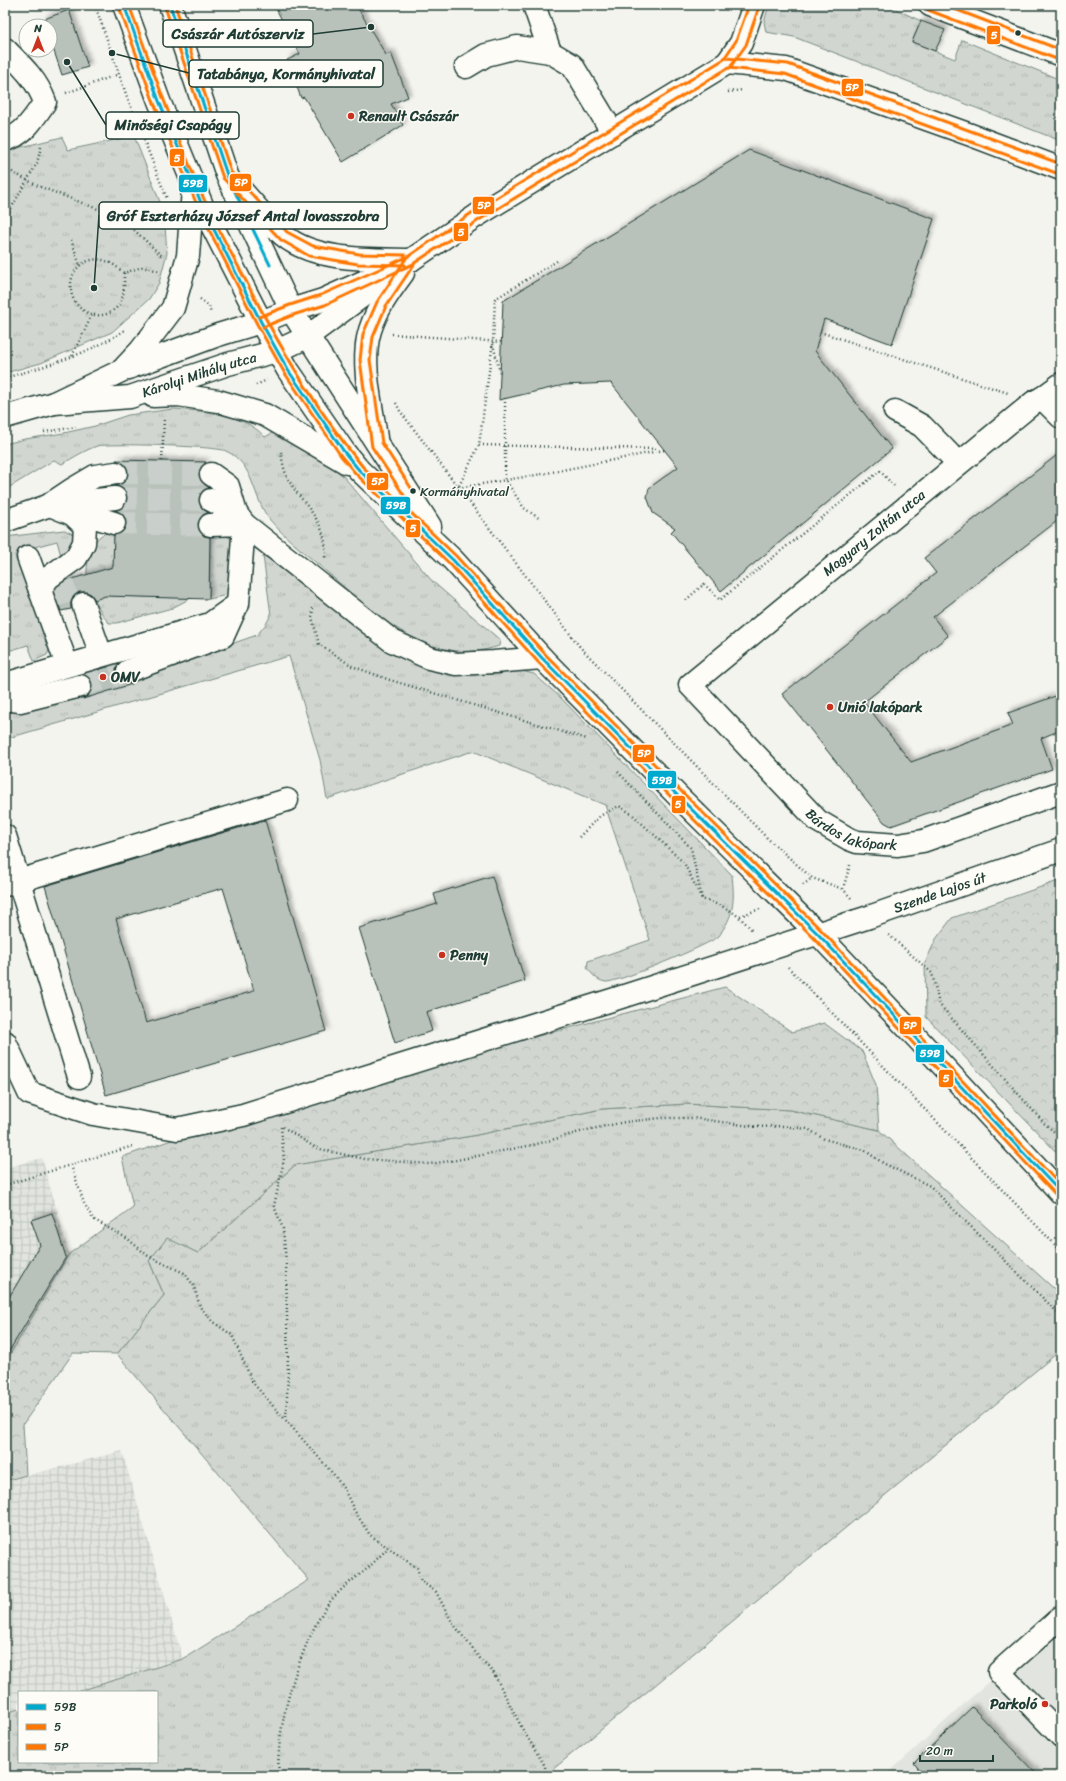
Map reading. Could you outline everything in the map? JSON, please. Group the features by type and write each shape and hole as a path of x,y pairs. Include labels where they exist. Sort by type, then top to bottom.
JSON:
{"street":[{"path":"124,5 159,101 204,210 277,351 288,370 344,453 358,470 453,560 542,658 673,791 817,933 1061,1193"},
{"path":"170,5 227,175 291,310 307,337 453,560"},
{"path":"534,5 550,52"},
{"path":"377,445 365,360 368,336 382,304 411,260 476,216 727,63 741,43 754,5"},
{"path":"930,5 1061,55"},
{"path":"466,67 486,55 517,47 550,52 572,65 613,133"},
{"path":"5,49 31,75 41,89 46,102 28,126 15,137 5,140"},
{"path":"727,63 786,69 1061,169"},
{"path":"227,175 284,236 311,251 358,259 411,260"},
{"path":"123,370 141,350 173,308 188,256 194,186"},
{"name":"Károlyi Mihály utca","path":"5,417 54,403 123,370 218,335 261,322 291,310 323,300 411,260"},
{"name":"Károlyi Mihály utca","path":"54,403 130,397 228,364 277,351 307,337 411,260"},
{"name":"Magyary Zoltán utca","path":"690,685 958,463 1034,402 1061,384"},
{"path":"130,397 178,395 218,401 264,415 295,431 358,470"},
{"path":"1042,398 1061,417"},
{"path":"895,411 922,426 958,463"},
{"path":"50,505 95,476 116,473"},
{"path":"128,671 223,636 238,604 240,519 228,486 211,474"},
{"path":"5,521 50,505 115,498"},
{"path":"211,500 240,519 392,641 429,658 456,664 542,658"},
{"path":"50,505 82,512 114,523"},
{"path":"40,590 48,578 69,572 84,543 85,526 72,514 50,505"},
{"path":"210,525 240,519"},
{"path":"28,557 67,665"},
{"path":"5,684 210,624 238,604"},
{"path":"77,607 94,657"},
{"name":"Bárdos lakópark","path":"690,685 818,821 849,840 898,845 923,841 1061,792"},
{"path":"5,699 20,701 80,686"},
{"path":"12,883 286,800"},
{"path":"5,836 12,883 79,1078"},
{"name":"Szende Lajos út","path":"5,1042 29,1093 93,1114 177,1129 243,1115 615,999 769,948 869,918 1061,850"},
{"path":"1061,1617 999,1672 1061,1736"}],"path":[{"path":"95,5 119,74 168,200"},
{"path":"46,102 60,95 119,74"},
{"path":"725,92 744,90"},
{"path":"5,219 37,163 42,143"},
{"path":"5,168 38,186 111,214 129,225 145,238 163,258 166,264"},
{"path":"1054,193 1061,195"},
{"path":"71,240 80,265"},
{"path":"104,260 113,264 124,273 124,288 120,303 108,314 92,315 83,311 75,303 69,288 73,274 80,265 89,261 104,260"},
{"path":"458,488 479,445 493,342 495,299 557,261"},
{"path":"124,273 142,267 158,270 165,274"},
{"path":"72,356 92,315"},
{"path":"5,378 53,364 109,341 126,329"},
{"path":"820,332 1014,395"},
{"path":"493,342 500,373"},
{"path":"394,398 400,411 580,647 767,838 812,878 843,889 869,918 932,973 939,1004 1044,1123 1061,1138"},
{"path":"504,398 504,479 524,508 540,519"},
{"path":"162,461 165,426"},
{"path":"458,488 504,479 542,474 664,450 479,445"},
{"path":"686,600 704,584 720,600 880,471 898,490"},
{"path":"579,837 600,816 619,806 632,814 684,863 702,899 724,906 740,916 769,948 1061,1251"},
{"path":"843,889 858,842"},
{"path":"286,1419 288,1372 286,1261 283,1229 274,1206 284,1160 281,1125 316,1148 365,1159 430,1164 538,1144 587,1130 625,1122 661,1118 693,1118 757,1127 782,1126 808,1130 824,1139 864,1150 883,1163 930,1186 1061,1316"},
{"path":"5,1185 135,1146"},
{"path":"71,1165 84,1203 93,1219 128,1239 148,1256 184,1273 194,1286 200,1307 213,1322 232,1335 253,1383 336,1476 345,1490 354,1510 370,1535 387,1549 416,1568 421,1581 436,1592 452,1622 482,1661 493,1672 545,1766 546,1776"},
{"path":"278,1776 277,1763 282,1724 296,1673 308,1640 329,1603 343,1588 369,1567 387,1549"}],"shaded area":[{"path":"42,1158 69,1254 5,1363 5,1168"},
{"path":"122,1451 183,1659 79,1691 18,1691 18,1709 5,1713 5,1481"},
{"path":"1061,1617 1061,1776 885,1776 999,1672"}],"green space":[{"path":"769,5 887,5 921,21 912,42 955,59 962,40 1061,80 1061,141 794,37 766,32 764,22"},
{"path":"134,136 164,212 167,253 159,283 149,299 112,332 41,363 5,373 5,151 62,137 68,150"},
{"path":"173,409 210,412 234,418 256,429 265,437 280,429 323,458 344,477 432,581 500,640 499,646 474,651 450,650 427,644 406,634 385,620 346,589 291,541 270,520 264,511 243,464 226,451 218,449 162,446 97,446 62,464 54,460 5,490 5,444 95,426 128,415"},
{"path":"64,530 73,534 73,539 66,554 61,556 57,541 19,551 50,648 47,655 34,661 28,645 5,652 5,537"},
{"path":"114,532 113,596 191,598 172,608 117,623 109,623 98,607 92,593 87,570 90,553 95,542 103,534"},
{"path":"210,536 226,536 232,539 229,591 227,595 209,599"},
{"path":"263,556 282,564 352,625 390,653 426,669 462,675 500,674 513,669 534,674 560,697 732,875 732,909 728,922 720,935 700,947 614,981 606,982 597,979 587,968 588,961 650,940 605,805 473,751 327,799 320,760 289,656 5,739 5,714 81,694 83,698 131,684 130,679 257,635 271,615"},
{"path":"1061,880 1061,1157 926,1017 925,963 936,939 952,918"},
{"path":"725,987 792,1032 824,1023 862,1051 876,1085 879,1130 790,1110 687,1104 602,1109 472,1136 295,1165 198,1253 167,1238 149,1261 164,1295 117,1354 73,1353 23,1424 26,1475 5,1481 5,1363 69,1254 133,1207 122,1157 271,1106"},
{"path":"686,1104 790,1110 879,1130 1061,1295 1061,1350 545,1776 5,1776 5,1713 18,1709 18,1763 158,1763 158,1691 79,1691 183,1659 309,1580 117,1354 164,1295 149,1261 167,1237 198,1253 295,1165 472,1136 602,1109"}],"building":[{"path":"274,5 356,5 386,55 391,53 408,97 391,104 403,125 343,162 304,97 301,98 287,60 300,54"},
{"path":"69,10 88,67 62,75 56,58 58,58 58,18 47,18"},
{"path":"921,21 945,30 935,51 912,42"},
{"path":"749,150 934,219 892,344 824,319 815,351 892,449 721,591 671,532 675,528 653,513 647,497 649,488 678,467 611,383 564,385 499,400 503,301"},
{"name":"Unió lakópark","path":"1061,452 1061,518 933,617 948,636 864,702 911,762 1013,725 1008,713 1061,694 1061,730 1041,738 1052,769 891,826 884,822 782,694 936,573 924,558"},
{"path":"116,460 206,462 201,466 199,473 200,480 209,488 200,494 199,501 201,507 208,513 199,519 198,525 200,532 204,536 210,537 209,599 105,596 95,600 91,594 79,592 71,601 71,609 61,611 54,592 57,587 65,581 113,567 114,535 122,532 126,526 126,520 123,515 116,510 123,508 127,497 125,490 115,486 124,483 128,477 126,465"},
{"path":"118,664 116,676 120,681 132,684 83,699 89,695 92,689 92,683 89,678 83,674"},
{"path":"265,820 326,1031 106,1095 45,886","holes":["223,888 254,991 146,1023 116,919"]},
{"name":"Penny","path":"492,876 525,981 426,1012 432,1031 395,1043 359,928 437,904 434,894"},
{"path":"52,1213 66,1257 5,1358 5,1304 40,1245 31,1220"},
{"path":"972,1707 1038,1776 924,1776 914,1763"}],"tunnel":[{"path":"116,473 211,474"},
{"path":"115,498 211,500"},
{"path":"114,523 210,525"},
{"path":"62,582 71,609"},
{"path":"80,686 128,671"}],"transit line":[{"name":"59B","path":"124,5 159,101 204,210 261,322 288,370 345,453 359,470 453,560 542,658 679,797 817,933 1061,1193"},
{"name":"5P","path":"129,5 176,133 213,217 286,355 330,424 346,446 363,467 456,556 546,655 821,930 1061,1186"},
{"name":"59B","path":"170,5 227,175 270,265"},
{"name":"5P","path":"175,5 231,172 287,232 313,246 359,254 405,255"},
{"name":"5P","path":"723,60 736,41 749,5"},
{"name":"5P","path":"944,5 1061,50"},
{"name":"5","path":"119,7 154,103 200,212 257,324 284,372 341,456 356,474 449,563 538,662 675,801 813,937 1057,1196"},
{"name":"5","path":"165,7 223,178 281,240 309,256 358,264 405,265"},
{"name":"5","path":"731,66 746,45 759,7"},
{"name":"5","path":"928,10 1059,60"},
{"name":"5P","path":"259,317 321,295 409,256 473,212 726,58 788,64 1061,164"},
{"name":"5","path":"263,327 293,315 325,305 413,264 479,220 728,68 785,74 1059,174"},
{"name":"5P","path":"405,497 372,447 360,360 363,334 377,302 407,257"},
{"name":"5","path":"413,491 382,443 370,360 373,337 386,306 415,263"}],"place":[{"name":"Császár Autószerviz","path":"371,27"},
{"name":"Tatabánya, Kormányhivatal","path":"112,53"},
{"name":"Minőségi Csapágy","path":"67,62"},
{"name":"Renault Császár","path":"351,116"},
{"name":"Gróf Eszterházy József Antal lovasszobra","path":"94,288"},
{"name":"Kormányhivatal","path":"413,491"},
{"name":"OMV","path":"103,677"},
{"name":"Unió lakópark","path":"830,707"},
{"name":"Penny","path":"442,955"},
{"name":"Parkoló","path":"1045,1704"}]}
